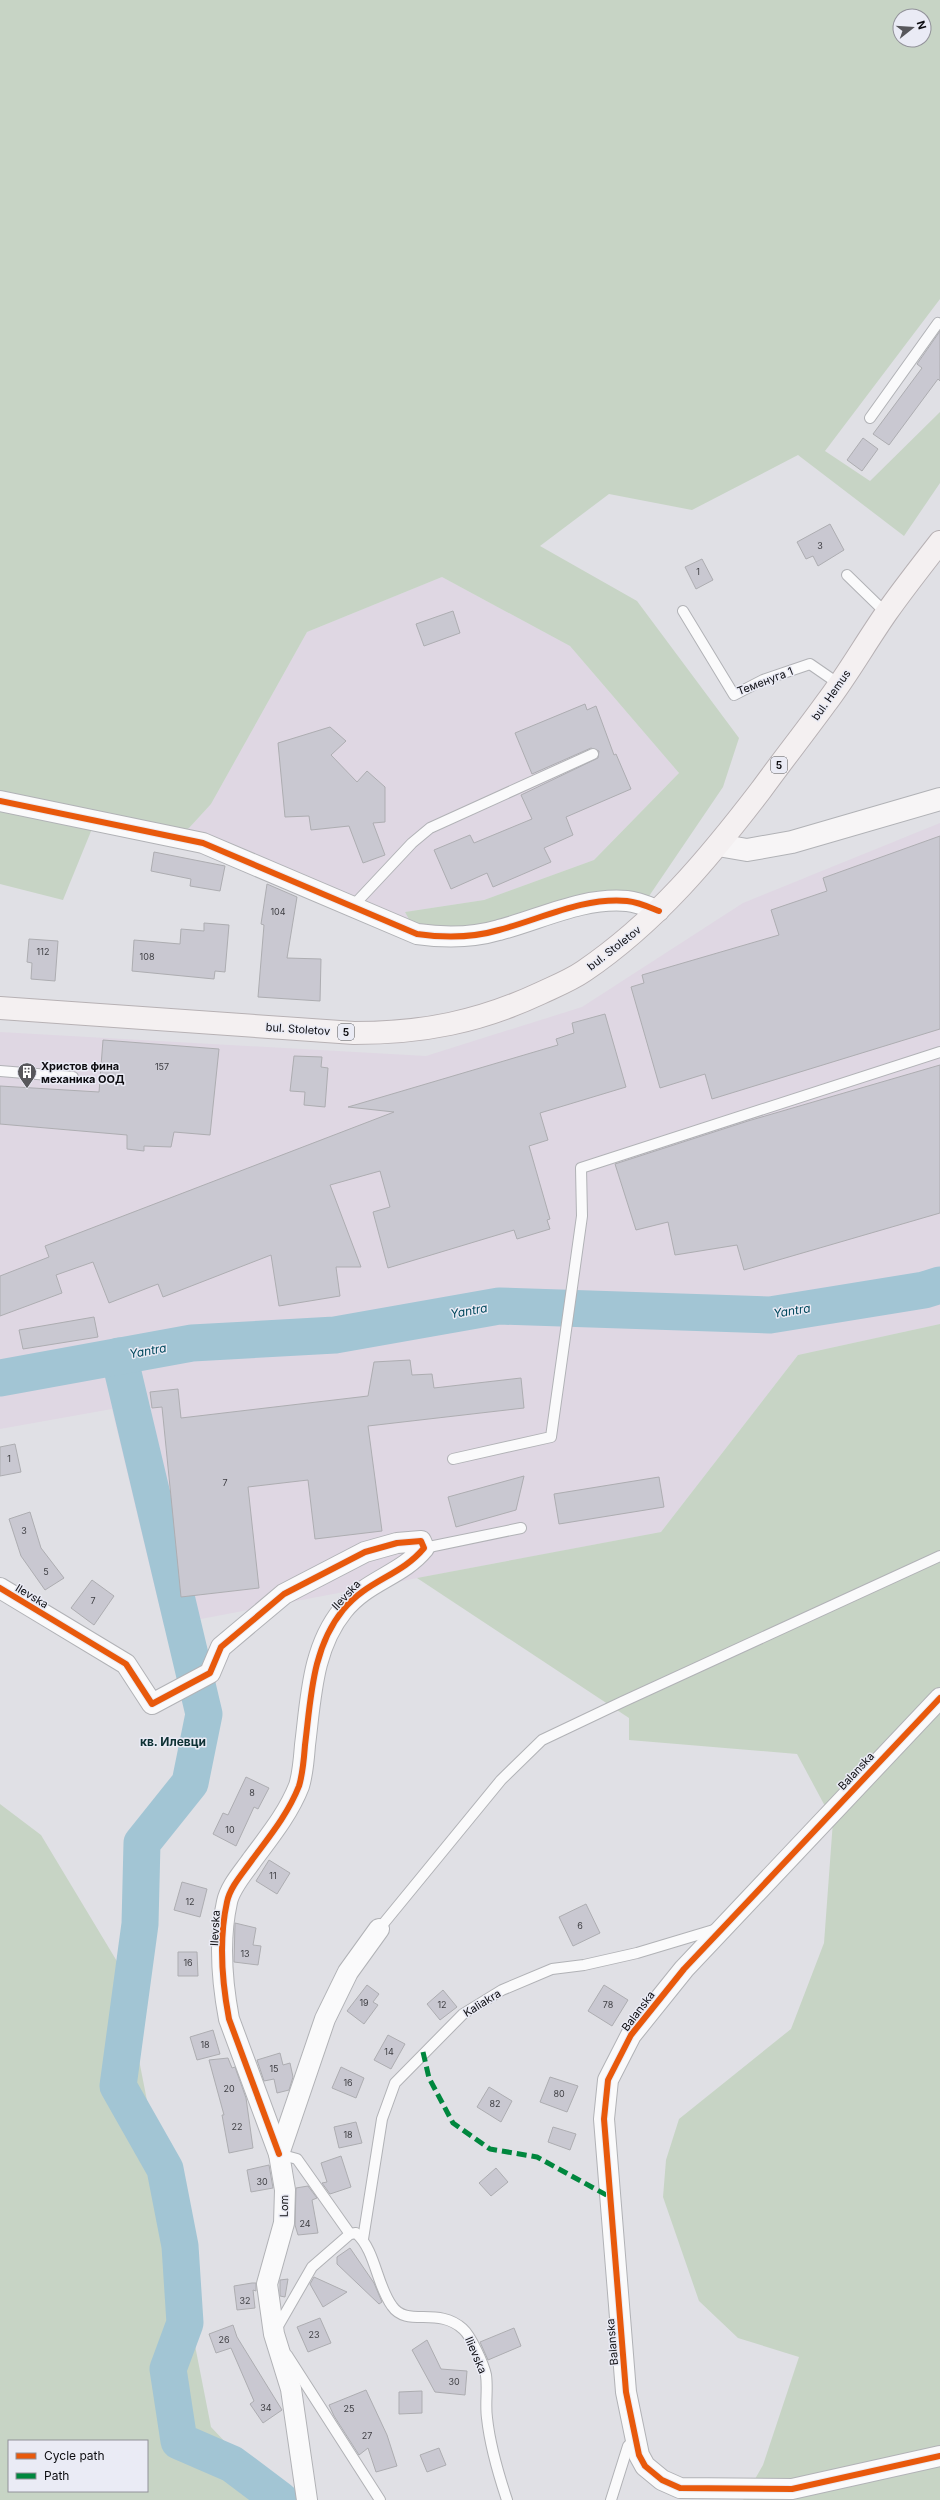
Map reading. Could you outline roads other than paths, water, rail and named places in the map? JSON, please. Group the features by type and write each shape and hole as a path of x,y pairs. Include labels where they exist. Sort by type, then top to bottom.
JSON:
{"main road":[{"name":"bul. Hemus","path":"718,845 839,684 886,613 940,542"},
{"path":"718,845 747,850 792,842 940,798"},
{"name":"5","path":"660,911 718,845"},
{"name":"bul. Stoletov","path":"0,1008 354,1033 398,1033 419,1030 439,1027 509,1008 550,989 583,972 622,943 660,911"}],"street":[{"path":"0,801 203,843 232,853 352,907 417,934 440,938 468,936 498,930 568,909 608,901 628,901 660,911"},
{"name":"Ilevska","path":"0,1589 126,1664 152,1704 210,1673 221,1647 284,1594 365,1552 421,1541 424,1548 416,1558 365,1587 343,1610 324,1641 314,1675 299,1786 287,1811 237,1881 228,1900 223,1923 224,1996 229,2019 279,2154"},
{"name":"Balanska","path":"940,1698 684,1969 631,2035 608,2080 604,2127 626,2392 636,2439 645,2466 662,2480 680,2488 792,2489 940,2456"},
{"name":"Lom","path":"307,2500 291,2389 274,2334 267,2284 284,2222 285,2190 279,2154 325,2019 348,1972 379,1929"}],"lane":[{"path":"870,418 938,323 940,324"},
{"path":"847,575 886,613"},
{"name":"Теменуга 1","path":"683,611 734,695 763,680 810,664 839,684"},
{"path":"352,907 412,843 430,828 593,754"},
{"path":"453,1459 551,1437 582,1216 581,1168 940,1052"},
{"path":"0,1071 73,1076"},
{"path":"424,1548 521,1528"},
{"path":"379,1929 501,1780 542,1740 940,1556"},
{"name":"Kaliakra","path":"363,2239 382,2119 395,2082 463,2014 502,1990 552,1969 584,1965 637,1953 723,1927"},
{"path":"279,2154 297,2159 350,2234"},
{"path":"363,2239 356,2233 350,2234 312,2268 299,2288 285,2318 274,2334 380,2500"},
{"name":"Ilievska","path":"363,2239 383,2290 392,2306 400,2314 408,2317 436,2316 449,2319 464,2329 470,2339 486,2375 487,2417 495,2467 507,2500"},
{"path":"611,2500 628,2446 636,2439"}],"waterway":[{"name":"Yantra","path":"0,1378 192,1343 335,1335 499,1306 770,1315 924,1290 940,1285"},
{"path":"119,1356 204,1714 190,1783 142,1843 140,1924 118,2086 165,2169 180,2246 185,2323 168,2369 179,2441 232,2464 280,2500"}],"place":[{"name":"Христов фина механика ООД","path":"27,1089"}],"district":[{"name":"кв. Илевци","path":"173,1742"}]}
